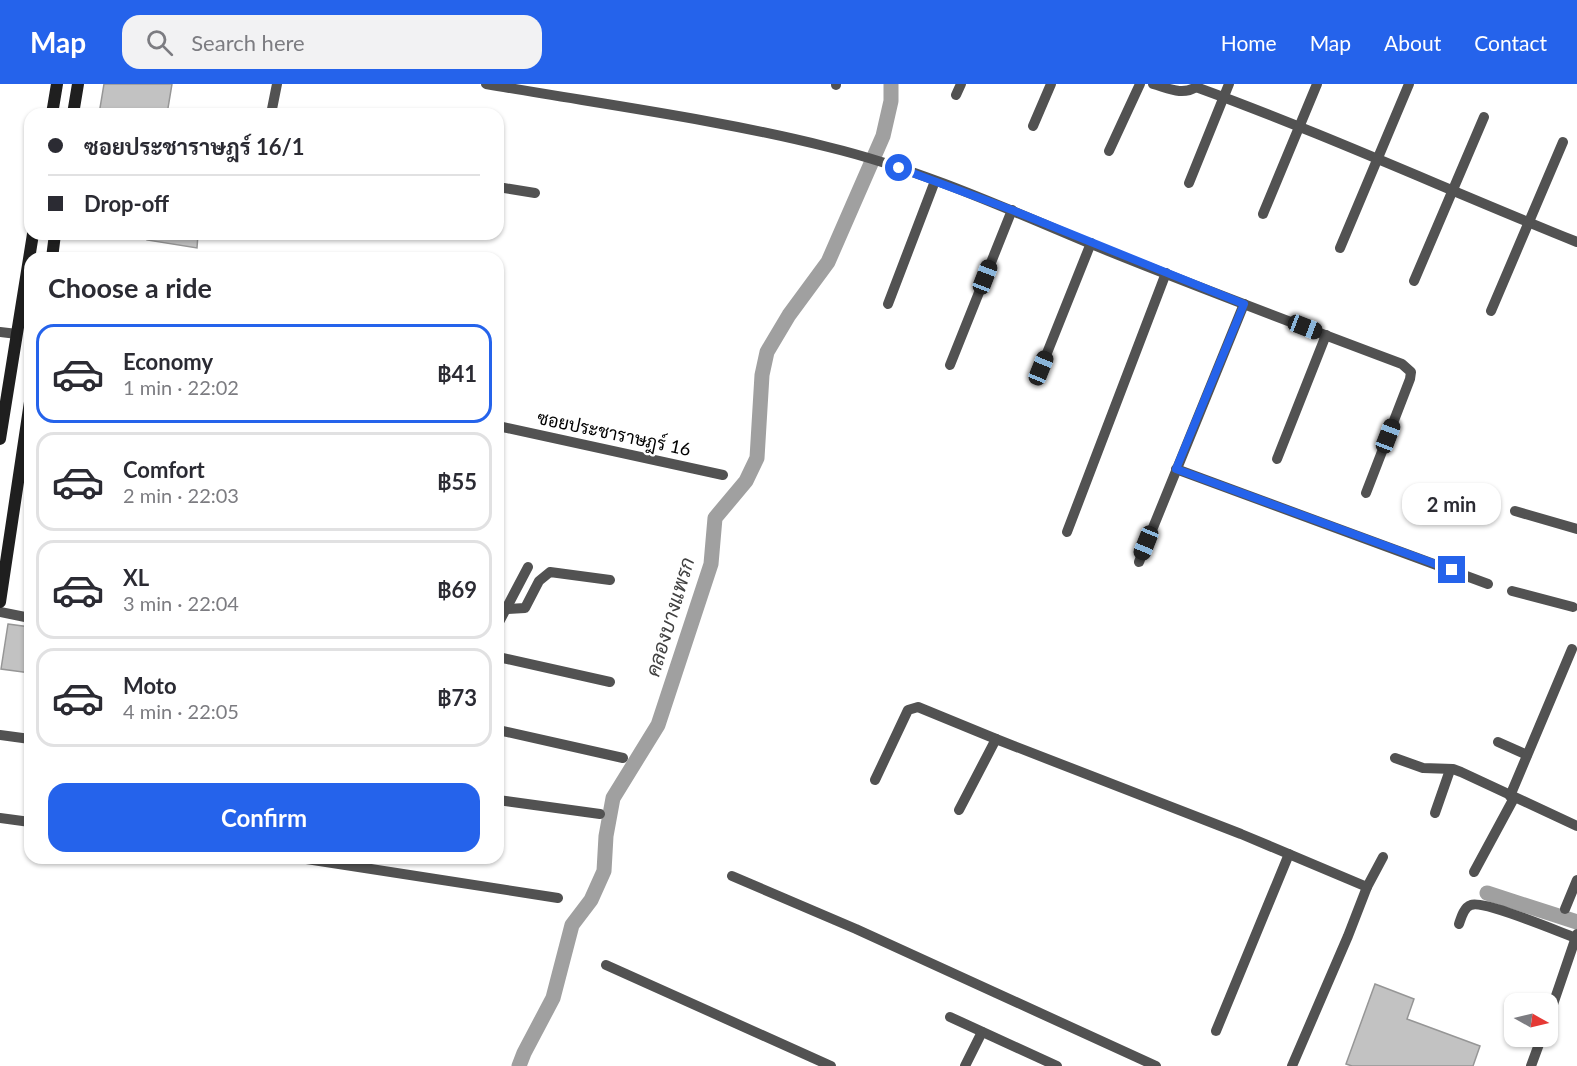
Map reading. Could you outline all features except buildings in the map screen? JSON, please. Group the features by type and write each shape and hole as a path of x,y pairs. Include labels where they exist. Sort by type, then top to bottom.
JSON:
{"main road":[{"path":"53,108 57,84"},
{"path":"74,108 78,84"},
{"path":"0,439 24,290"},
{"path":"0,602 24,442"}],"street":[{"path":"272,108 277,84"},
{"path":"486,84 754,129 899,168 1012,210 1244,304 1402,364 1411,372 1410,379 1366,493"},
{"path":"1033,126 1052,84"},
{"path":"1110,152 1140,84"},
{"path":"1153,84 1181,92 1189,92 1197,86 1577,242"},
{"path":"1189,183 1229,84"},
{"path":"1263,214 1317,84"},
{"path":"1340,248 1409,84"},
{"path":"1414,281 1484,117"},
{"path":"1491,311 1563,142"},
{"path":"888,304 935,182"},
{"path":"504,188 535,193"},
{"path":"950,365 1012,210"},
{"path":"1041,368 1091,243"},
{"path":"1067,532 1166,273"},
{"path":"1139,562 1244,304"},
{"path":"0,332 17,334"},
{"path":"1277,459 1326,335"},
{"name":"ซอยประชาราษฎร์ 16","path":"504,427 723,475"},
{"path":"1176,469 1488,584"},
{"path":"1515,511 1577,529"},
{"path":"504,613 528,567"},
{"path":"506,609 525,608 538,580 550,572 610,580"},
{"path":"1512,591 1573,607"},
{"path":"0,612 24,617"},
{"path":"1474,872 1512,797 1527,755 1572,649"},
{"path":"504,658 610,682"},
{"path":"875,780 908,710 918,707 1367,887"},
{"path":"504,731 623,758"},
{"path":"0,735 24,738"},
{"path":"959,810 996,739"},
{"path":"1498,742 1527,755"},
{"path":"1395,758 1423,768 1461,772 1577,826"},
{"path":"1435,813 1450,770"},
{"path":"504,801 600,814"},
{"path":"0,818 24,821"},
{"path":"1216,1031 1289,854"},
{"path":"1292,1066 1367,887 1383,858"},
{"path":"339,864 558,898"},
{"path":"732,876 856,929 1156,1066"},
{"path":"1565,909 1577,880"},
{"path":"1459,924 1466,908 1475,904 1576,936 1557,993"},
{"path":"606,964 831,1066"},
{"path":"950,1017 1056,1066"},
{"path":"965,1066 982,1032"},
{"path":"1531,1066 1538,1047"}],"waterway":[{"name":"คลองบางแพรก","path":"519,1066 553,998 572,925 591,900 604,871 606,836 613,798 658,725 711,564 715,518 746,481 757,458 762,375 767,352 789,315 828,262 883,136 891,101 891,84"},
{"path":"1487,893 1577,922"}],"route":[{"path":"899,168 1012,210 1244,304 1176,469 1452,570"}]}
